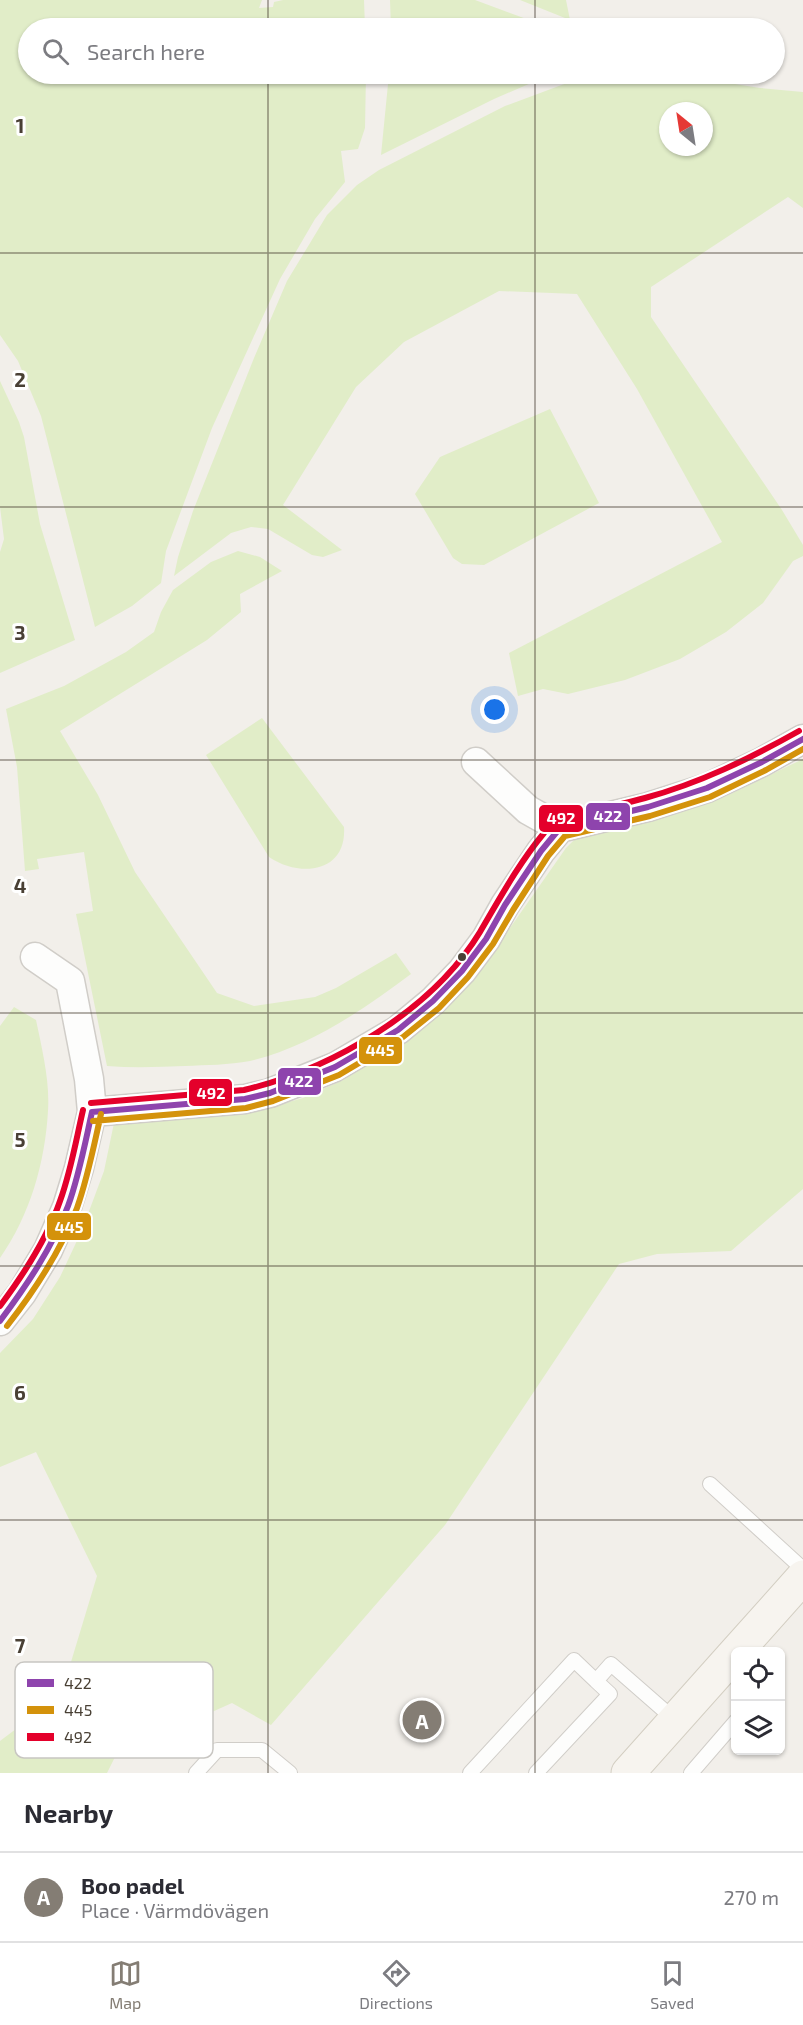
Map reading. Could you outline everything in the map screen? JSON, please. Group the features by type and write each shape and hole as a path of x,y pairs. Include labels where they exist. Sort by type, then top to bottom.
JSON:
{"main road":[{"path":"746,1647 803,1577"},
{"path":"628,1773 731,1662"}],"street":[{"path":"92,1112 245,1100 307,1080 366,1050 398,1030 433,1002 462,971 486,939 505,905 541,851 560,828 648,807 707,788 762,762 803,739"},
{"path":"476,762 528,810 560,828"},
{"path":"0,1321 22,1293 48,1250 68,1207 92,1112 89,1079 70,981 35,957"}],"lane":[{"path":"710,1484 803,1569"},
{"path":"470,1773 574,1660 609,1694 536,1773"},
{"path":"596,1681 611,1664 675,1720"},
{"path":"691,1773 731,1725"},
{"path":"213,1754 217,1750 262,1750 290,1773"},
{"path":"196,1773 210,1758"}],"green space":[{"path":"0,0 262,0 259,8 273,7 274,2 283,0 364,0 365,18 18,18 18,84 366,84 365,128 358,149 341,151 345,182 315,219 280,279 212,428 166,551 161,583 132,606 95,627 41,416 18,361 0,335"},
{"path":"390,0 475,0 524,18 391,18"},
{"path":"520,0 566,0 570,18"},
{"path":"388,84 529,84 494,99 381,155"},
{"path":"564,84 735,84 803,92 803,208 788,197 651,287 651,317 782,510 803,545 803,556 793,561 763,603 726,632 680,659 625,680 568,694 543,689 518,696 509,653 722,542 637,389 577,294 499,291 404,342 356,387 283,505 342,550 323,557 312,555 268,529 251,527 231,533 174,576 193,511 287,281 327,215 357,185 379,170 505,106"},
{"path":"0,381 24,437 40,524 75,640 0,673 0,552 4,539 0,507"},
{"path":"550,409 599,503 484,565 462,564 453,558 415,494 440,457"},
{"path":"238,551 260,557 282,571 240,594 241,612 207,640 60,731 98,795 135,872 217,993 254,1006 315,997 336,988 396,953 411,974 335,1026 272,1055 226,1064 107,1066 76,914 93,911 84,852 37,859 39,869 25,871 17,767 6,709 64,686 126,652 154,632 161,612 173,590 211,562"},
{"path":"262,718 344,827 343,842 338,854 330,862 319,867 294,868 269,857 206,755"},
{"path":"803,759 803,1189 731,1251 657,1254 619,1264 445,1525 271,1725 232,1703 213,1712 213,1662 71,1662 97,1576 36,1452 0,1467 0,1353 33,1319 60,1277 82,1230 104,1171 114,1123 253,1112 303,1098 343,1080 388,1052 486,962 566,848 580,834 655,818 722,798"},
{"path":"14,1007 36,1020 47,1077 48,1111 43,1150 34,1188 20,1224 0,1258 0,1026"},
{"path":"15,1730 15,1758 114,1758 107,1773 0,1773 0,1741"}],"transit line":[{"name":"492","path":"91,1103 244,1090 311,1068 345,1052 377,1033 407,1011 460,961 526,856 555,821 645,798 705,778 799,731"},
{"name":"422","path":"92,1112 245,1099 270,1093 335,1067 398,1030 433,1001 462,971 486,939 505,905 541,851 560,828 648,807 707,788 762,762 803,739"},
{"name":"445","path":"93,1121 246,1108 273,1101 339,1075 403,1037 439,1008 468,977 493,944 548,856 565,836 650,816 710,797 803,749"},
{"name":"492","path":"0,1306 34,1256 55,1215 73,1156 83,1110"},
{"name":"422","path":"0,1321 38,1266 62,1222 82,1159 92,1112"},
{"name":"445","path":"7,1326 47,1270 71,1224 84,1185 101,1114"}],"place":[{"name":"Boo padel","path":"422,1720"}]}
